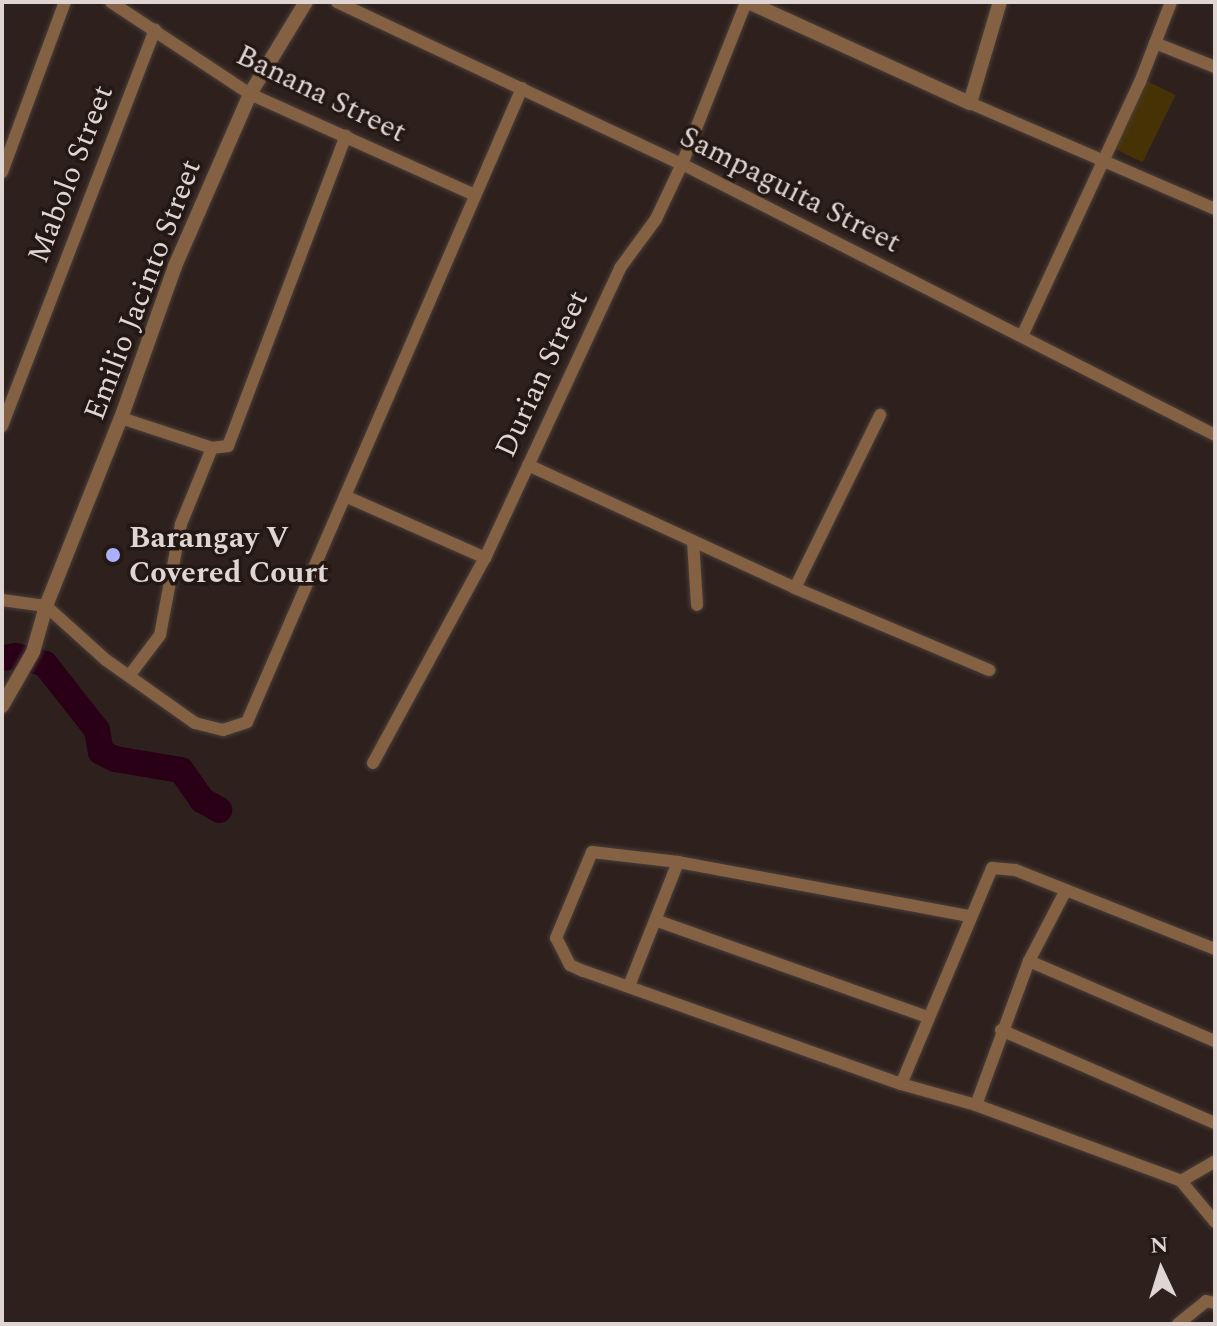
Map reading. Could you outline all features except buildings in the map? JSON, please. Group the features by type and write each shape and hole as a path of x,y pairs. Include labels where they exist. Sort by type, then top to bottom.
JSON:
{"street":[{"path":"2,172 65,2"},
{"name":"Banana Street","path":"111,2 250,94 475,195"},
{"name":"Emilio Jacinto Street","path":"2,706 33,652 46,606 121,418 175,266 250,94 306,2"},
{"name":"Sampaguita Street","path":"337,2 682,164 1215,435"},
{"path":"747,2 1215,209"},
{"name":"Durian Street","path":"373,763 485,558 620,268 656,219 682,164 747,2"},
{"path":"970,103 1000,2"},
{"path":"1022,336 1171,2"},
{"name":"Mabolo Street","path":"2,426 155,30"},
{"path":"1155,43 1215,67"},
{"path":"2,600 46,606 129,676 195,723 223,730 247,722 522,88"},
{"path":"121,418 212,448 228,446 235,437 346,136"},
{"path":"795,588 880,415"},
{"path":"129,676 160,635 181,524 212,448"},
{"path":"528,465 795,588 989,670"},
{"path":"347,497 485,558"},
{"path":"693,541 697,605"},
{"path":"969,916 678,862 592,852 556,938 570,965 901,1084 976,1105 1181,1181 1215,1222"},
{"path":"629,986 658,921 678,862"},
{"path":"901,1084 969,916 992,868 1015,870 1215,949"},
{"path":"976,1105 1001,1030 1029,961 1066,890"},
{"path":"658,921 928,1017"},
{"path":"1029,961 1215,1041"},
{"path":"1001,1030 1215,1123"},
{"path":"1181,1181 1215,1161"},
{"path":"1178,1324 1206,1301 1215,1303"}],"shaded area":[{"path":"1145,80 1176,95 1143,162 1112,147"}],"waterway":[{"path":"2,658 16,656 45,664 97,730 101,752 115,759 181,770 202,800 219,810"}],"place":[{"name":"Barangay V Covered Court","path":"113,555"}]}
